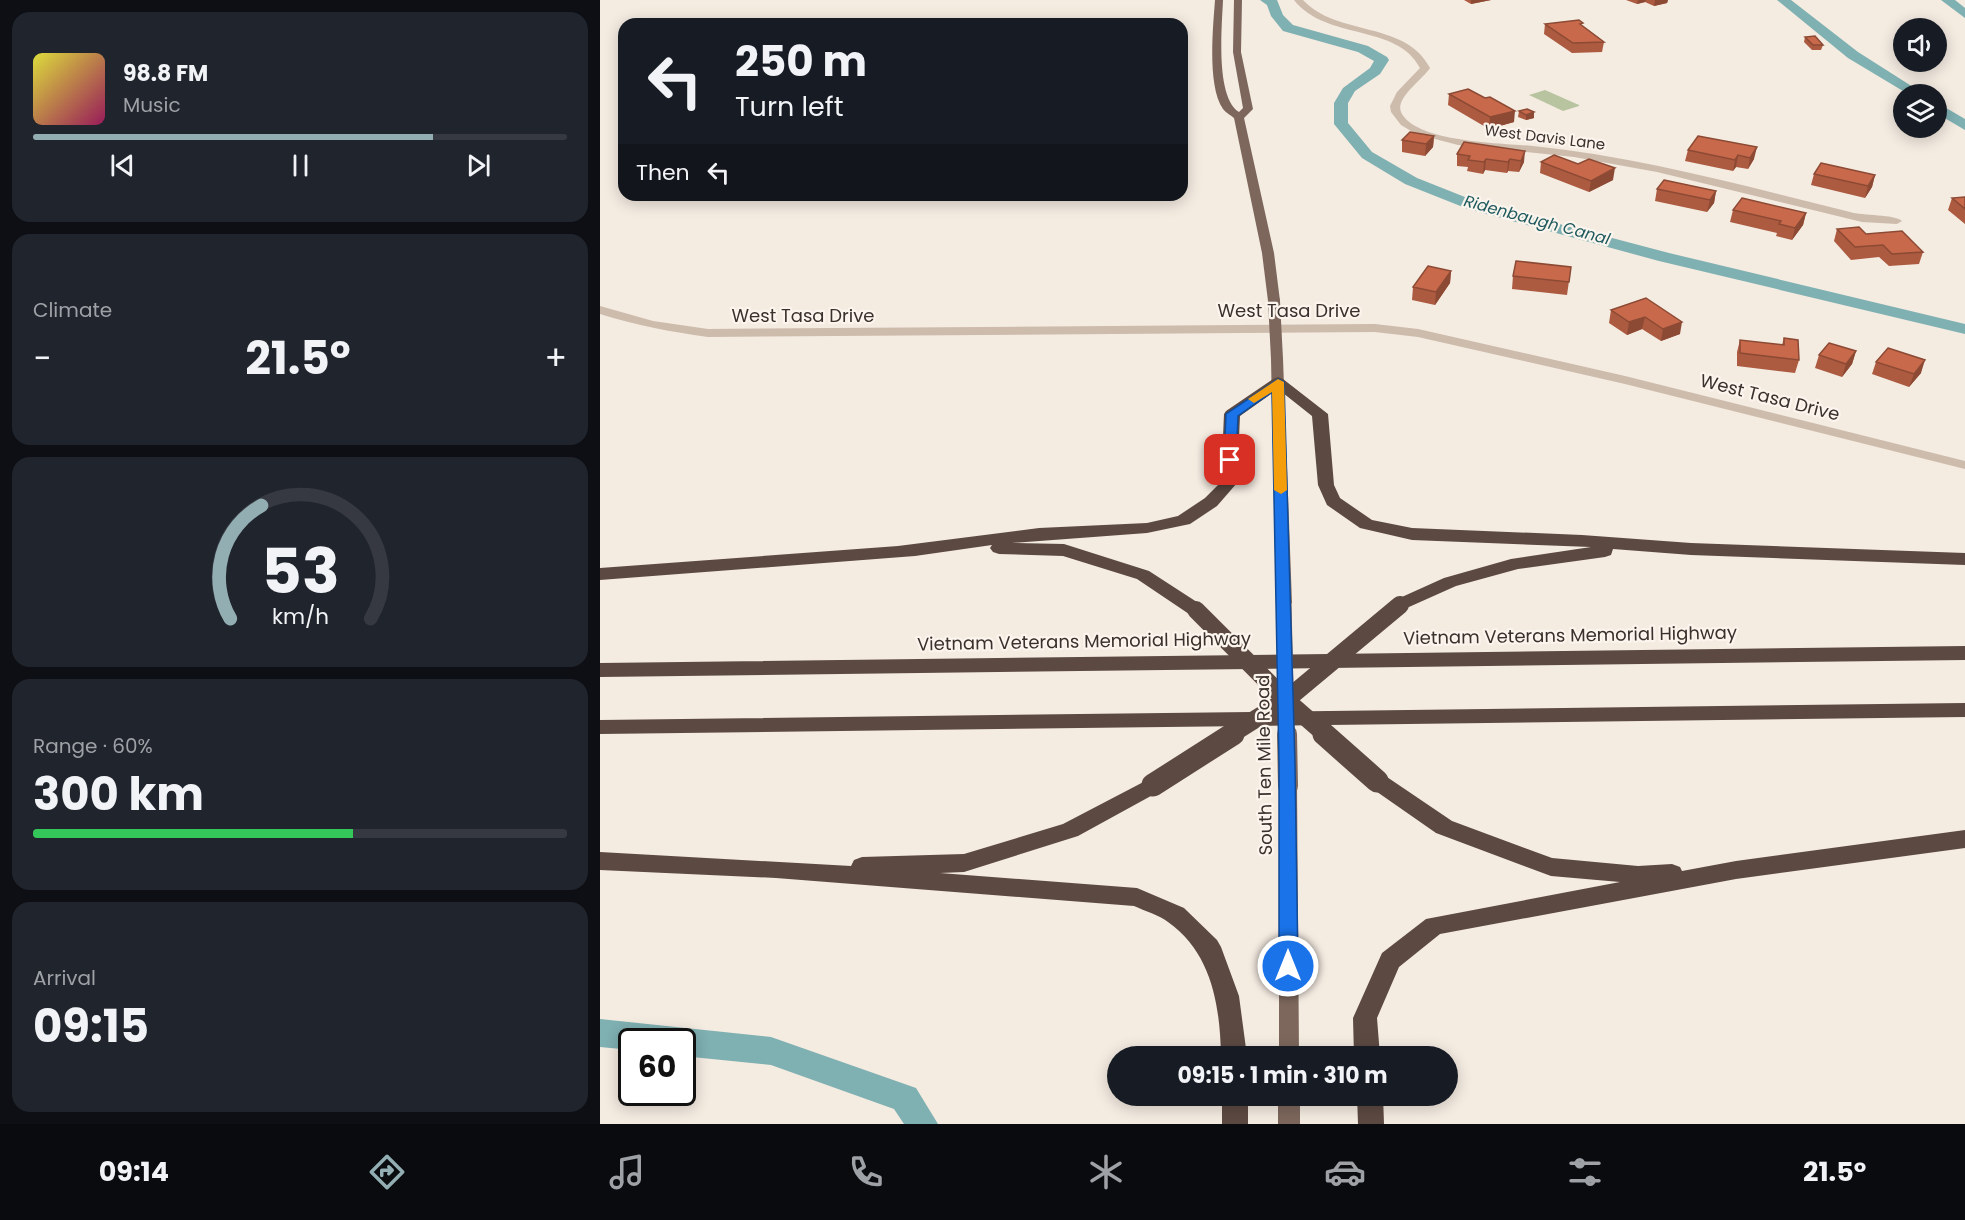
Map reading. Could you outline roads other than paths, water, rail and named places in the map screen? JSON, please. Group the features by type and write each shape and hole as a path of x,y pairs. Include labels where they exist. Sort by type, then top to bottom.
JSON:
{"highway":[{"path":"600,574 903,550 1039,534 1147,528 1184,520 1211,502 1229,483 1232,414 1278,382 1320,414 1326,485 1333,501 1366,524 1412,534 1582,541 1691,549 1965,559"},
{"path":"776,869 964,863 1070,830 1153,785 1286,700 1400,605 1450,582 1517,563 1593,552 1691,549"},
{"path":"903,550 1064,550 1143,575 1196,610 1286,700 1377,782 1444,827 1551,867 1638,875 1736,870"},
{"name":"Vietnam Veterans Memorial Highway","path":"600,670 1965,652"},
{"path":"600,727 1965,710"},
{"path":"1366,1046 1365,1018 1390,960 1434,926 1736,870 1965,839"},
{"path":"600,861 776,869 1137,897 1176,915 1209,947 1227,996 1234,1046"},
{"path":"1235,1106 1235,1124"},
{"path":"1370,1106 1371,1124"}],"main road":[{"name":"South Ten Mile Road","path":"1219,0 1217,52 1222,87 1227,109 1239,117 1268,253 1275,301 1286,700 1289,1046"},
{"name":"South Ten Mile Road","path":"1238,0 1237,52 1248,109 1239,117"},
{"path":"1289,1106 1289,1124"}],"street":[{"name":"West Davis Lane","path":"1298,0 1319,18 1388,39 1412,50 1424,63 1425,68 1397,100 1395,106 1397,113 1412,128 1436,137 1473,144 1565,153 1638,164 1862,219 1897,221"},
{"name":"West Tasa Drive","path":"600,310 670,329 708,333 1375,328 1418,333 1625,380 1965,465"}],"waterway":[{"name":"Ridenbaugh Canal","path":"1266,0 1273,3 1277,16 1288,28 1363,49 1382,60 1375,71 1350,88 1341,103 1341,124 1367,155 1411,181 1474,206 1665,257 1965,329"},
{"name":"Ridenbaugh Canal","path":"1783,0 1853,55 1901,84"},
{"name":"Ridenbaugh Canal","path":"1947,0 1965,14"},
{"name":"Ridenbaugh Canal","path":"1947,114 1965,126"},
{"path":"600,1033 618,1035"},
{"path":"696,1043 771,1051 905,1098 922,1124"}]}
